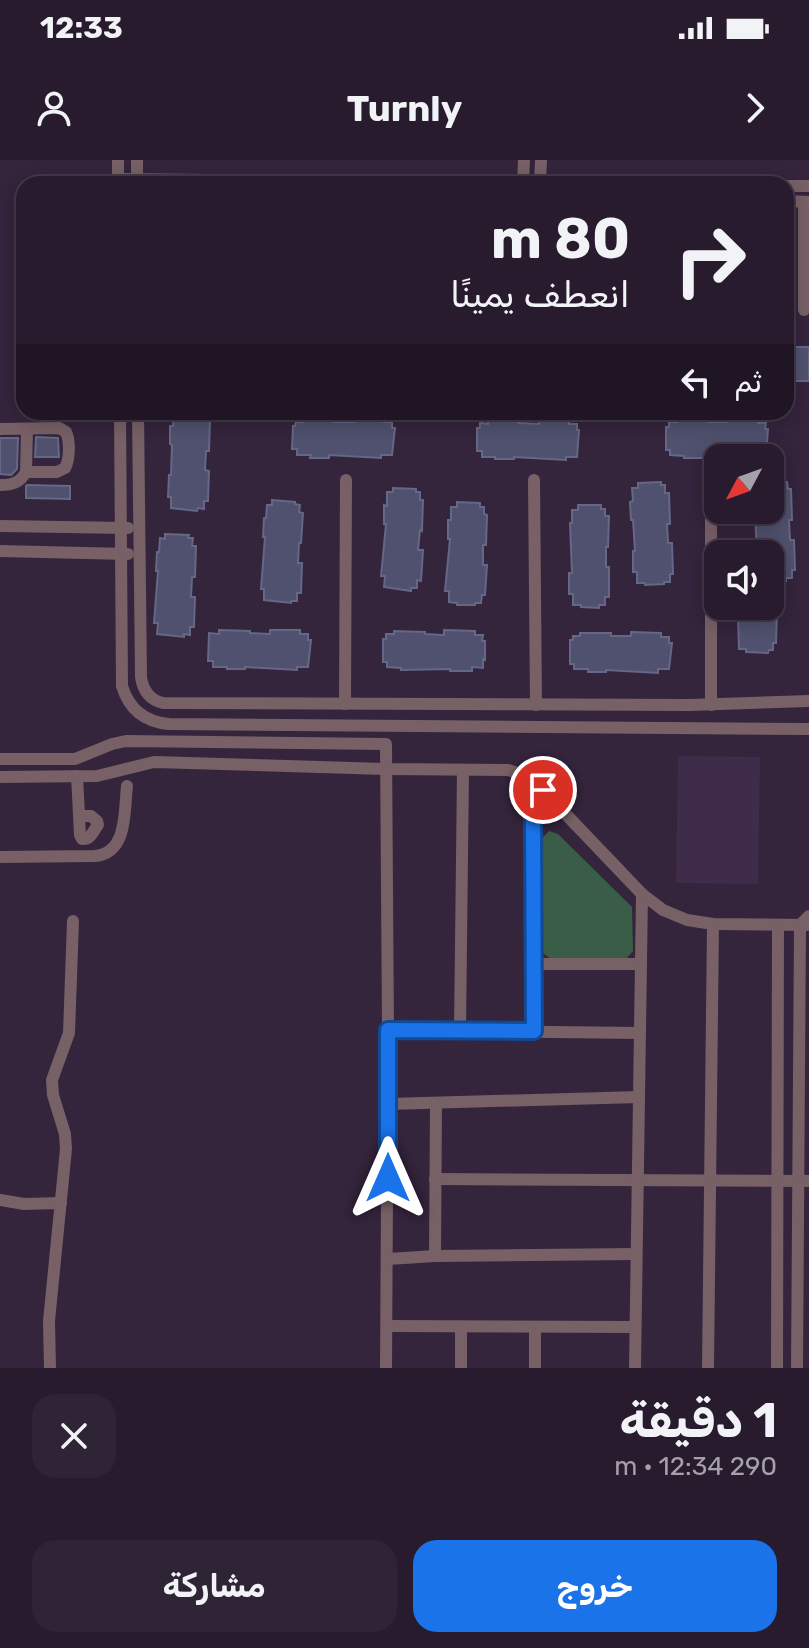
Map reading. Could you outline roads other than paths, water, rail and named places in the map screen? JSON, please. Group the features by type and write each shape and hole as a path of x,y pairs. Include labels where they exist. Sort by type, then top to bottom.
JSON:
{"street":[{"path":"804,310 807,202"},
{"path":"120,420 122,686 133,708 146,718 169,724 809,729"},
{"path":"138,420 141,677 150,697 163,703 711,705 809,701"},
{"path":"0,429 59,428 66,432 68,463 63,470 26,472"},
{"path":"0,485 15,484 24,477 27,429"},
{"path":"345,704 346,480"},
{"path":"534,480 536,705"},
{"path":"711,524 711,705"},
{"path":"0,526 139,529"},
{"path":"0,551 139,554"},
{"path":"0,759 75,759 126,741 386,744 386,1368"},
{"path":"333,768 334,743"},
{"path":"0,777 106,775 154,762 508,770 527,777 543,790 642,894 663,910 687,920 713,924 806,922 797,1368"},
{"path":"460,1031 463,770"},
{"path":"77,776 79,816"},
{"path":"0,857 95,856 110,852 120,837 127,786"},
{"path":"534,1031 533,816 535,802 543,790"},
{"path":"635,1368 642,894"},
{"path":"50,1368 49,1321 66,1149 52,1080 67,1042 70,1025 73,921"},
{"path":"708,1368 713,924"},
{"path":"777,1368 778,925"},
{"path":"535,964 641,964"},
{"path":"388,1030 640,1033"},
{"path":"388,1104 639,1097"},
{"path":"435,1256 436,1103"},
{"path":"435,1179 803,1181"},
{"path":"0,1200 24,1204 61,1203"},
{"path":"388,1259 636,1254"},
{"path":"387,1326 635,1327"},
{"path":"461,1327 461,1368"},
{"path":"535,1327 535,1368"}]}
